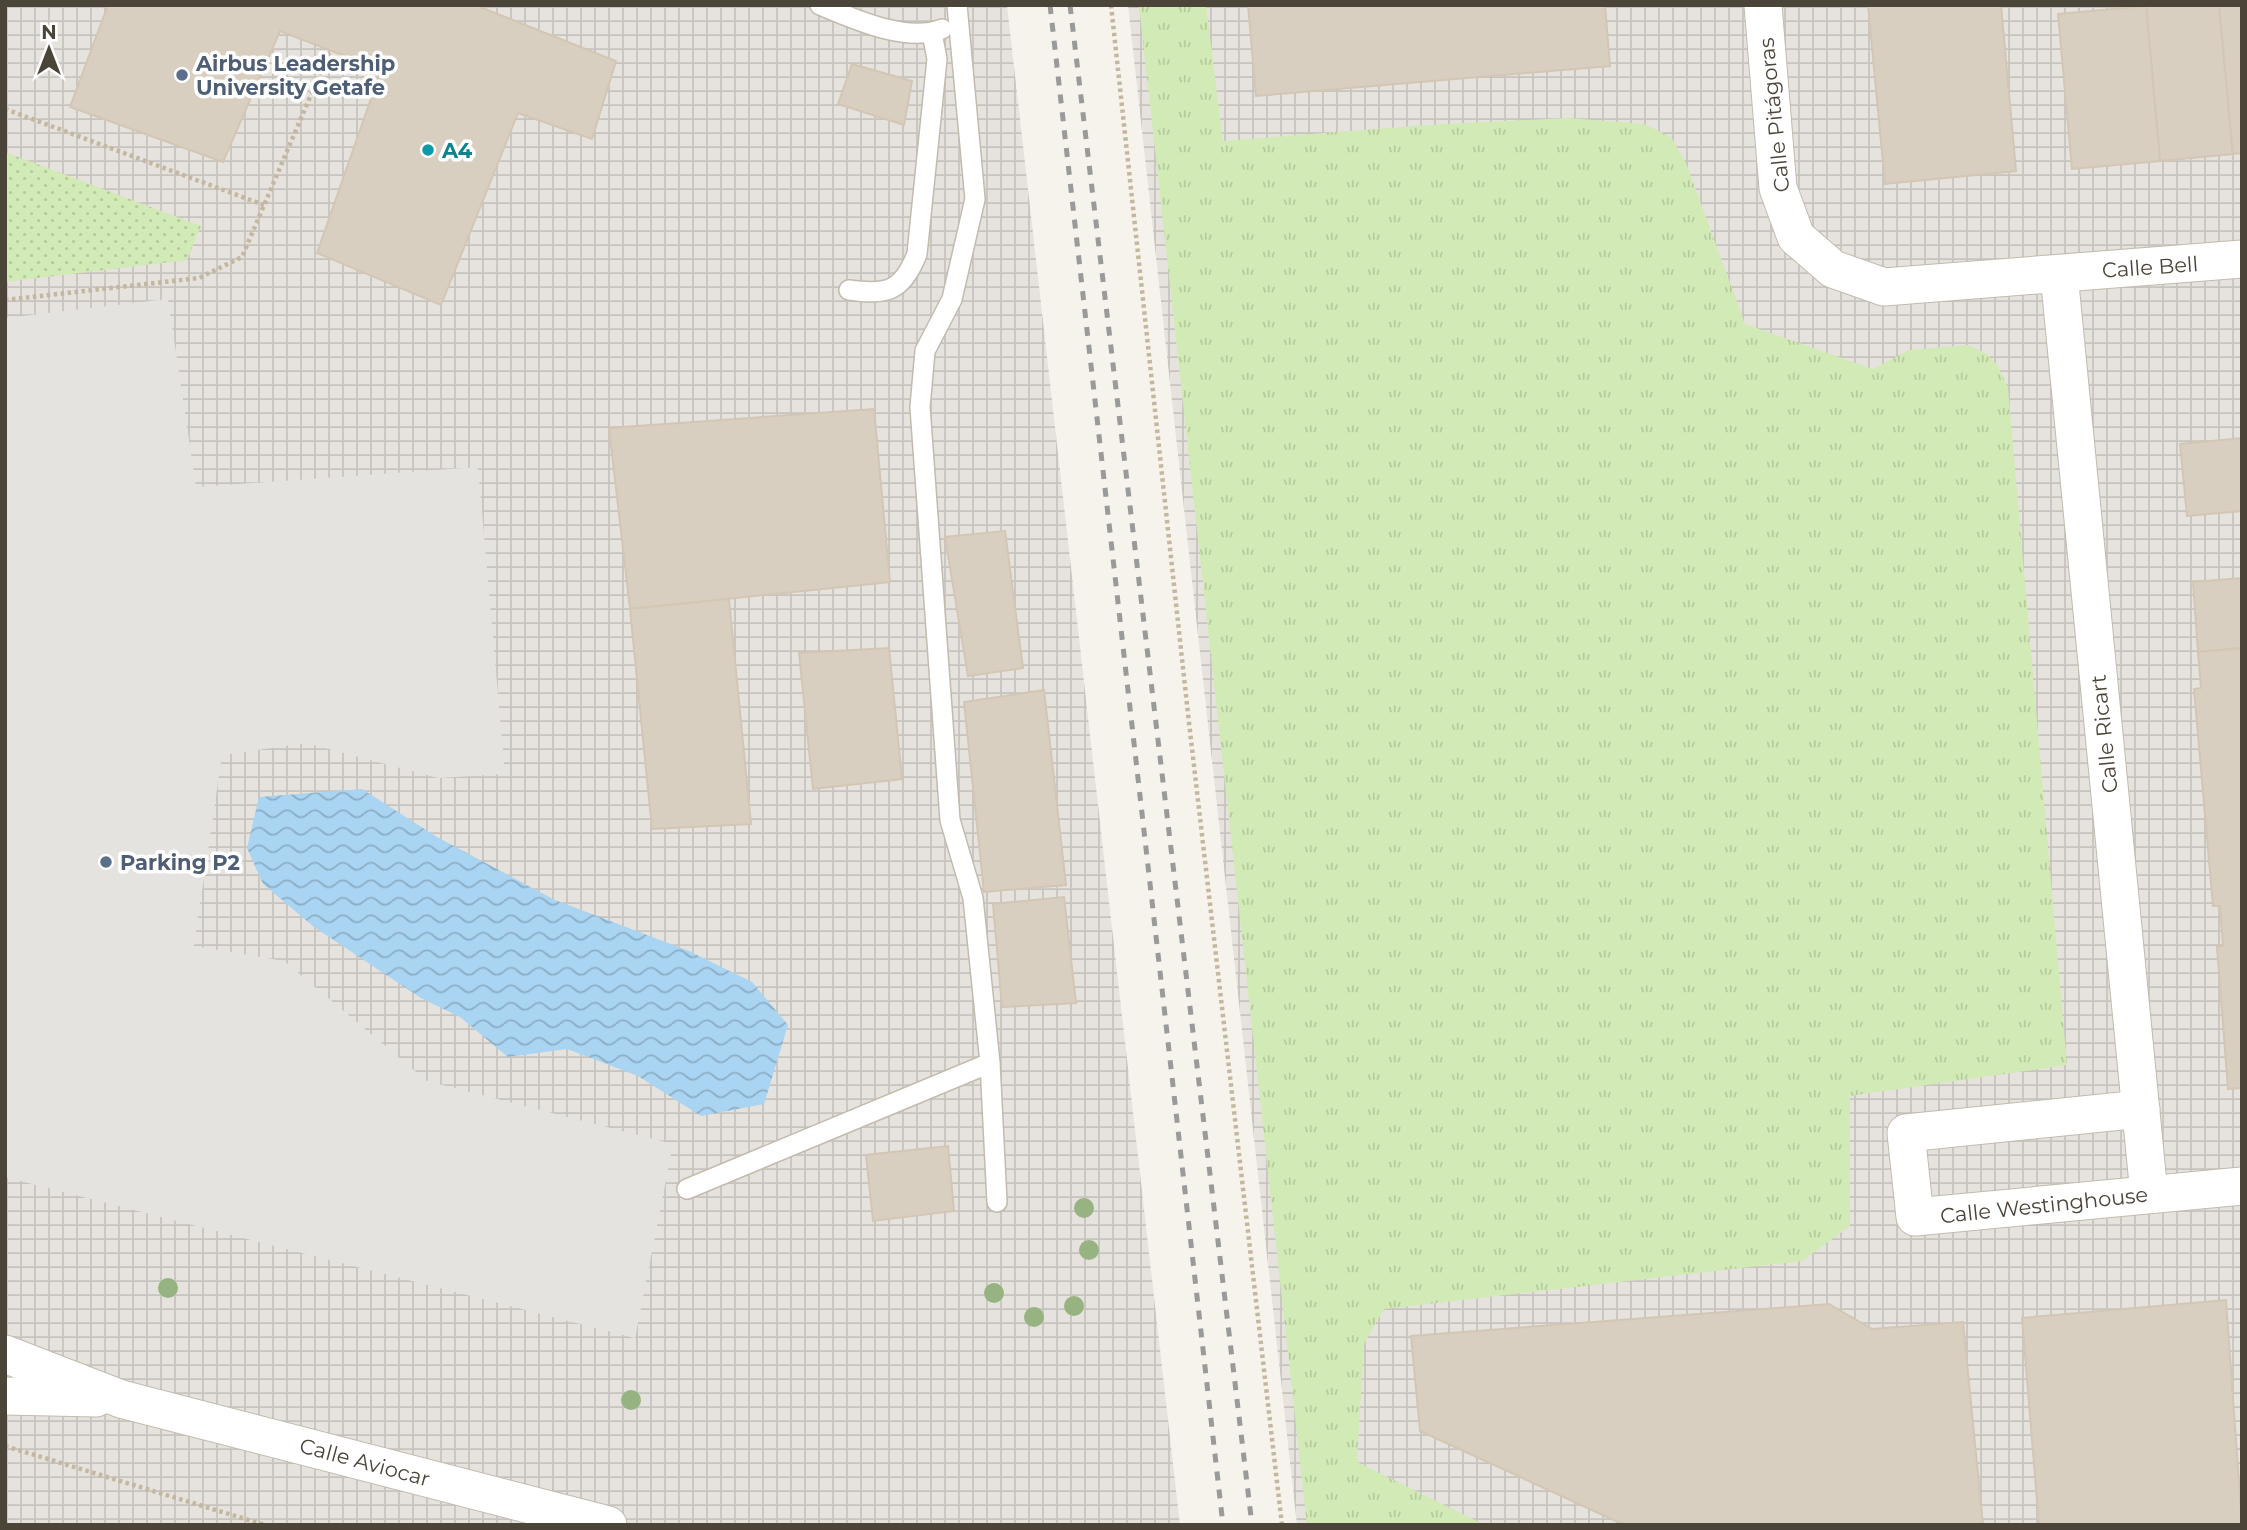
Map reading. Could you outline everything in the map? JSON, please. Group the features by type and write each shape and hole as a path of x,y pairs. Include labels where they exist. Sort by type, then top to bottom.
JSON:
{"street":[{"name":"Calle Pitágoras","path":"1763,5 1778,188 1796,237 1833,269 1884,287 2059,274"},
{"name":"Calle Bell","path":"2059,274 2242,259"},
{"name":"Calle Ricart","path":"2059,274 2149,1194"},
{"name":"Calle Westinghouse","path":"2141,1109 1906,1133 1915,1217 2242,1186"},
{"path":"5,1354 121,1399"},
{"path":"5,1396 121,1399"},
{"name":"Calle Aviocar","path":"121,1399 608,1525"}],"lane":[{"path":"820,5 881,28 913,33 932,33 948,27 957,10"},
{"path":"957,10 975,199 952,299 925,351 920,407 950,820 973,898 990,1063 997,1202"},
{"path":"849,290 869,293 886,291 903,282 911,271 917,254 937,59 932,33"},
{"path":"687,1189 990,1063"}],"path":[{"path":"1111,5 1188,714 1282,1525"},
{"path":"5,300 199,278 242,257 330,50"},
{"path":"5,109 264,205"},
{"path":"5,1446 265,1525"}],"shaded area":[{"path":"5,5 1007,5 1180,1525 5,1525"},
{"path":"1128,5 2242,5 2242,1525 1297,1525"},
{"name":"Parking P2","path":"168,299 196,487 478,467 505,774 438,778 306,743 222,755 194,946 284,961 427,1081 673,1144 635,1338 5,1177 5,318"}],"green space":[{"path":"1139,5 1206,5 1223,141 1427,125 1568,118 1644,124 1671,137 1686,163 1745,324 1873,369 1909,350 1968,345 1987,354 1998,366 2008,388 2067,1065 1850,1096 1850,1226 1802,1261 1384,1309 1364,1344 1357,1462 1485,1525 1307,1525"},
{"path":"5,152 201,226 187,260 5,282"}],"water":[{"path":"362,789 437,837 555,900 689,951 752,982 788,1025 764,1104 701,1116 638,1076 567,1049 508,1057 460,1017 421,998 314,927 263,884 247,848 259,797"}],"building":[{"name":"A4","path":"108,5 475,5 616,61 592,139 518,113 441,305 317,253 381,70 280,31 223,162 70,107"},
{"path":"1248,5 1605,5 1610,66 1256,96"},
{"path":"1868,5 2001,5 2016,171 1885,184"},
{"path":"2219,5 2233,154 2160,161 2146,6"},
{"path":"2219,5 2242,5 2242,153 2233,154"},
{"path":"2146,6 2160,161 2072,169 2058,14"},
{"path":"852,64 912,81 904,125 838,104"},
{"path":"874,409 890,582 630,609 609,428"},
{"path":"2242,438 2242,511 2187,516 2180,444"},
{"path":"1005,531 1023,668 968,676 945,537"},
{"path":"2242,578 2242,648 2198,652 2193,582"},
{"path":"729,599 751,824 652,829 630,609"},
{"path":"889,648 902,779 813,789 799,653"},
{"path":"2242,648 2242,1088 2228,1089 2217,947 2223,946 2220,906 2213,906 2194,689 2201,688 2198,652"},
{"path":"1044,690 1066,885 984,892 964,702"},
{"path":"1064,897 1076,1003 1002,1007 993,904"},
{"path":"948,1146 954,1211 873,1221 866,1155"},
{"path":"2226,1300 2242,1525 2039,1525 2022,1318"},
{"path":"1829,1304 1872,1329 1963,1322 1983,1525 1630,1525 1618,1522 1420,1431 1411,1336"}],"railway":[{"path":"1050,5 1223,1525"},
{"path":"1070,5 1252,1525"}],"place":[{"name":"Airbus Leadership University Getafe","path":"182,75"},
{"name":"A4","path":"428,150"},
{"name":"Parking P2","path":"106,862"}]}
